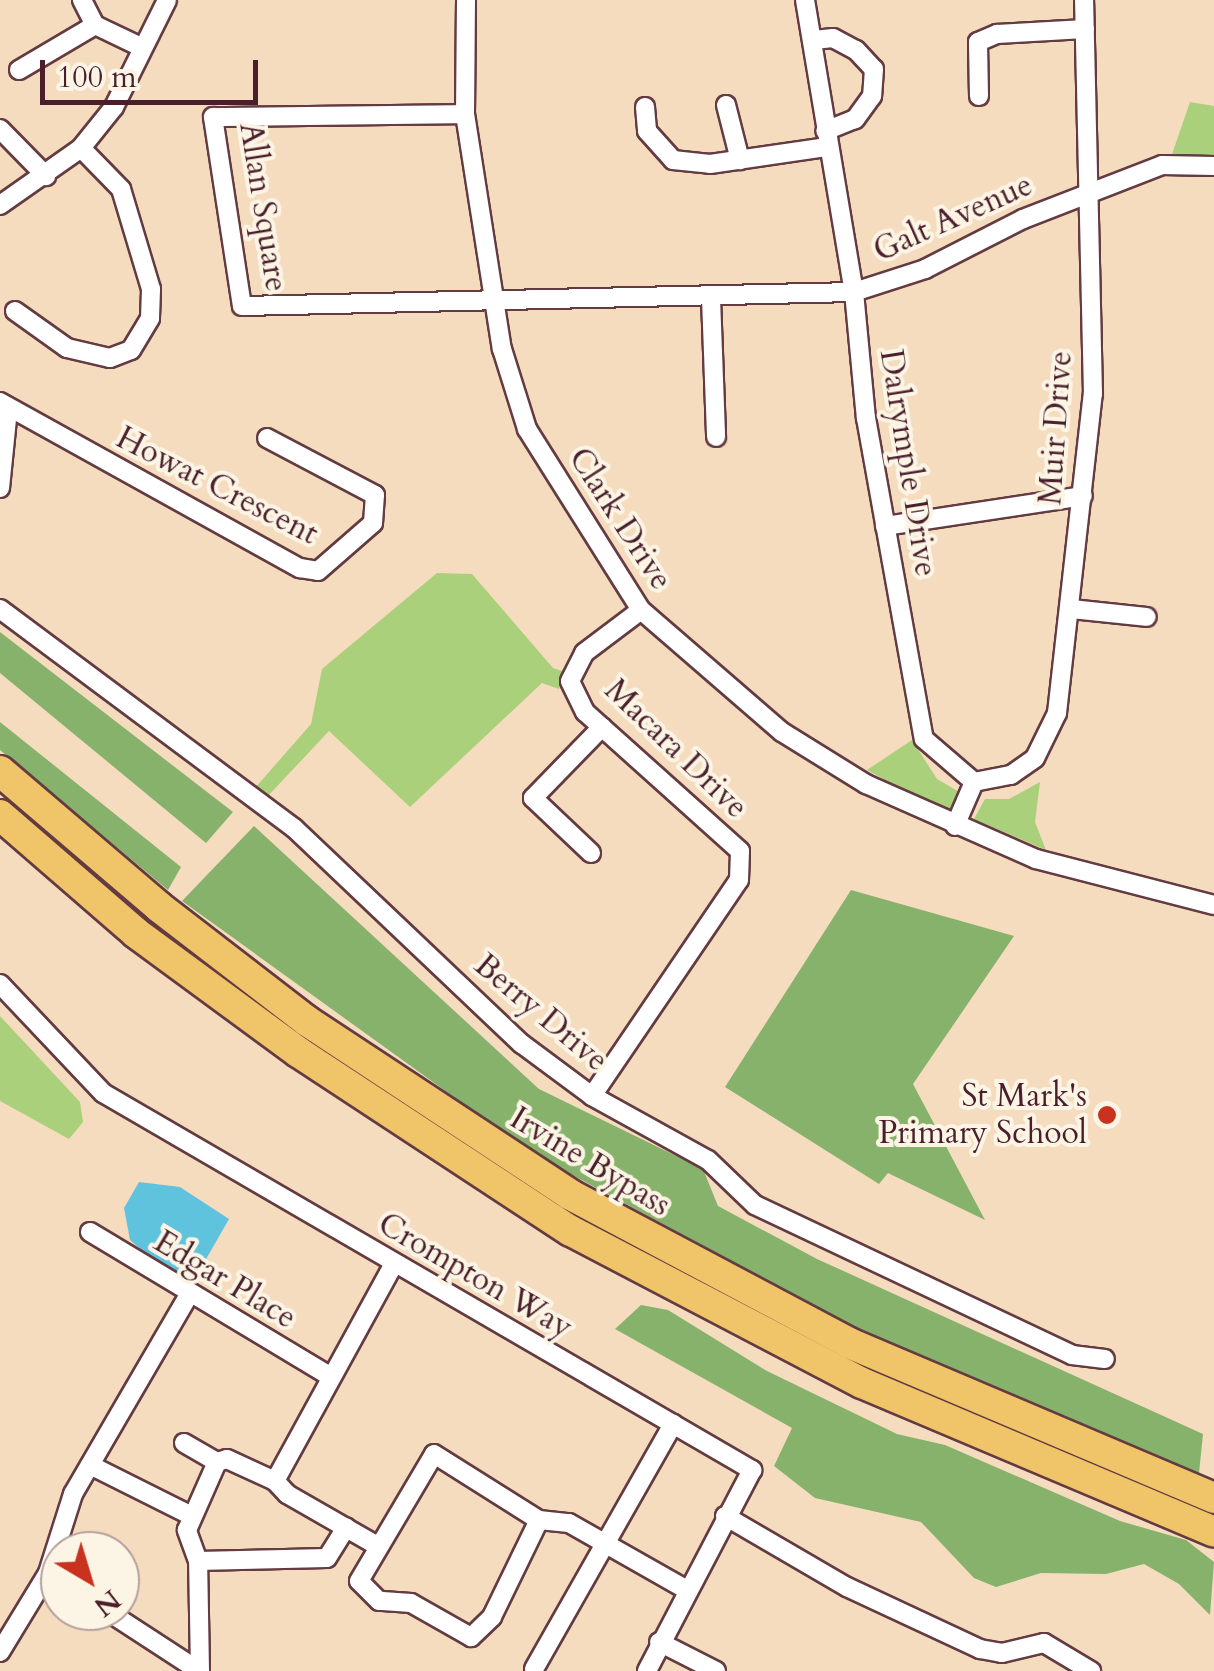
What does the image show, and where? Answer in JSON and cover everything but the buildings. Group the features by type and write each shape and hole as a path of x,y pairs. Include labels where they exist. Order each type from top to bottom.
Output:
{"highway":[{"name":"Irvine Bypass","path":"0,771 159,907 307,1021 569,1194 849,1343 1214,1498"},
{"name":"Irvine Bypass","path":"0,815 136,933 298,1052 572,1232 862,1383 1214,1532"}],"street":[{"path":"82,0 95,25 144,48"},
{"path":"0,205 82,148 114,108 167,0"},
{"name":"Clark Drive","path":"466,0 465,114 494,305 527,429 641,610 782,732 866,784 1036,859 1214,905"},
{"name":"Dalrymple Drive","path":"805,0 854,292 885,526 924,739 974,782"},
{"name":"Muir Drive","path":"974,782 1011,775 1035,758 1057,713 1094,394 1084,0"},
{"path":"20,70 95,25"},
{"path":"980,96 978,42 996,34 1085,28"},
{"path":"645,107 647,131 673,160 740,160 826,139 855,119 872,96 874,70 856,50 832,38 814,40"},
{"path":"726,104 740,160"},
{"name":"Allan Square","path":"465,114 213,117 242,306 494,305"},
{"path":"0,129 46,176"},
{"path":"16,310 67,348 110,358 131,350 150,318 151,290 121,189 82,148"},
{"name":"Galt Avenue","path":"494,305 854,292 925,268 1090,191 1162,165 1214,166"},
{"path":"711,298 716,437"},
{"path":"0,488 4,405"},
{"name":"Howat Crescent","path":"4,405 300,568 318,571 373,523 374,495 267,438"},
{"path":"885,526 1083,496"},
{"name":"Berry Drive","path":"0,609 294,828 522,1044 592,1096 708,1160 755,1205 1072,1355 1105,1359"},
{"name":"Macara Drive","path":"592,1096 739,880 740,851 585,712 570,681 584,653 641,610"},
{"path":"1071,610 1147,617"},
{"path":"591,853 534,798 602,727"},
{"path":"955,826 974,782"},
{"name":"Crompton Way","path":"0,984 103,1093 752,1470 647,1671"},
{"name":"Edgar Place","path":"90,1232 331,1377"},
{"path":"276,1481 394,1264"},
{"path":"64,1531 73,1494 189,1295"},
{"path":"534,1670 673,1424"},
{"path":"184,1443 217,1462 227,1459 276,1481 376,1544"},
{"path":"540,1520 470,1633 411,1603 364,1593 361,1569 434,1454 540,1520 569,1524 687,1590"},
{"path":"199,1671 198,1561 187,1530 217,1462"},
{"path":"90,1465 192,1516"},
{"path":"725,1516 847,1587 980,1649 1002,1653 1044,1643 1088,1668"},
{"path":"198,1561 323,1558 346,1528"},
{"path":"0,1652 40,1596"},
{"path":"138,1631 199,1671"},
{"path":"659,1642 716,1671"}],"green space":[{"path":"1190,102 1214,106 1214,159 1170,160"},
{"path":"437,573 472,574 553,668 565,672 559,689 542,683 410,807 329,731 267,797 255,788 311,724 322,669"},
{"path":"0,632 233,812 206,843 0,673"},
{"path":"0,722 181,867 168,890 0,750"},
{"path":"912,740 937,779 961,793 959,807 947,814 867,770"},
{"path":"1040,782 1035,822 1046,850 974,819 985,799 1009,799"},
{"path":"254,826 539,1089 703,1169 718,1206 817,1259 1203,1434 1199,1473 1008,1399 851,1326 530,1152 182,901"},
{"path":"851,890 1014,936 913,1084 985,1220 888,1173 879,1184 725,1087"},
{"path":"0,1016 80,1102 83,1122 69,1139 0,1101"},
{"path":"641,1305 668,1310 767,1371 897,1434 945,1445 1120,1521 1186,1540 1214,1562 1210,1615 1179,1584 1144,1564 1106,1574 1041,1573 996,1587 974,1578 921,1522 815,1498 774,1466 792,1428 615,1329"}],"water":[{"path":"139,1182 180,1187 229,1219 197,1275 165,1270 130,1240 124,1208"}],"place":[{"name":"St Mark's Primary School","path":"1107,1115"}]}
